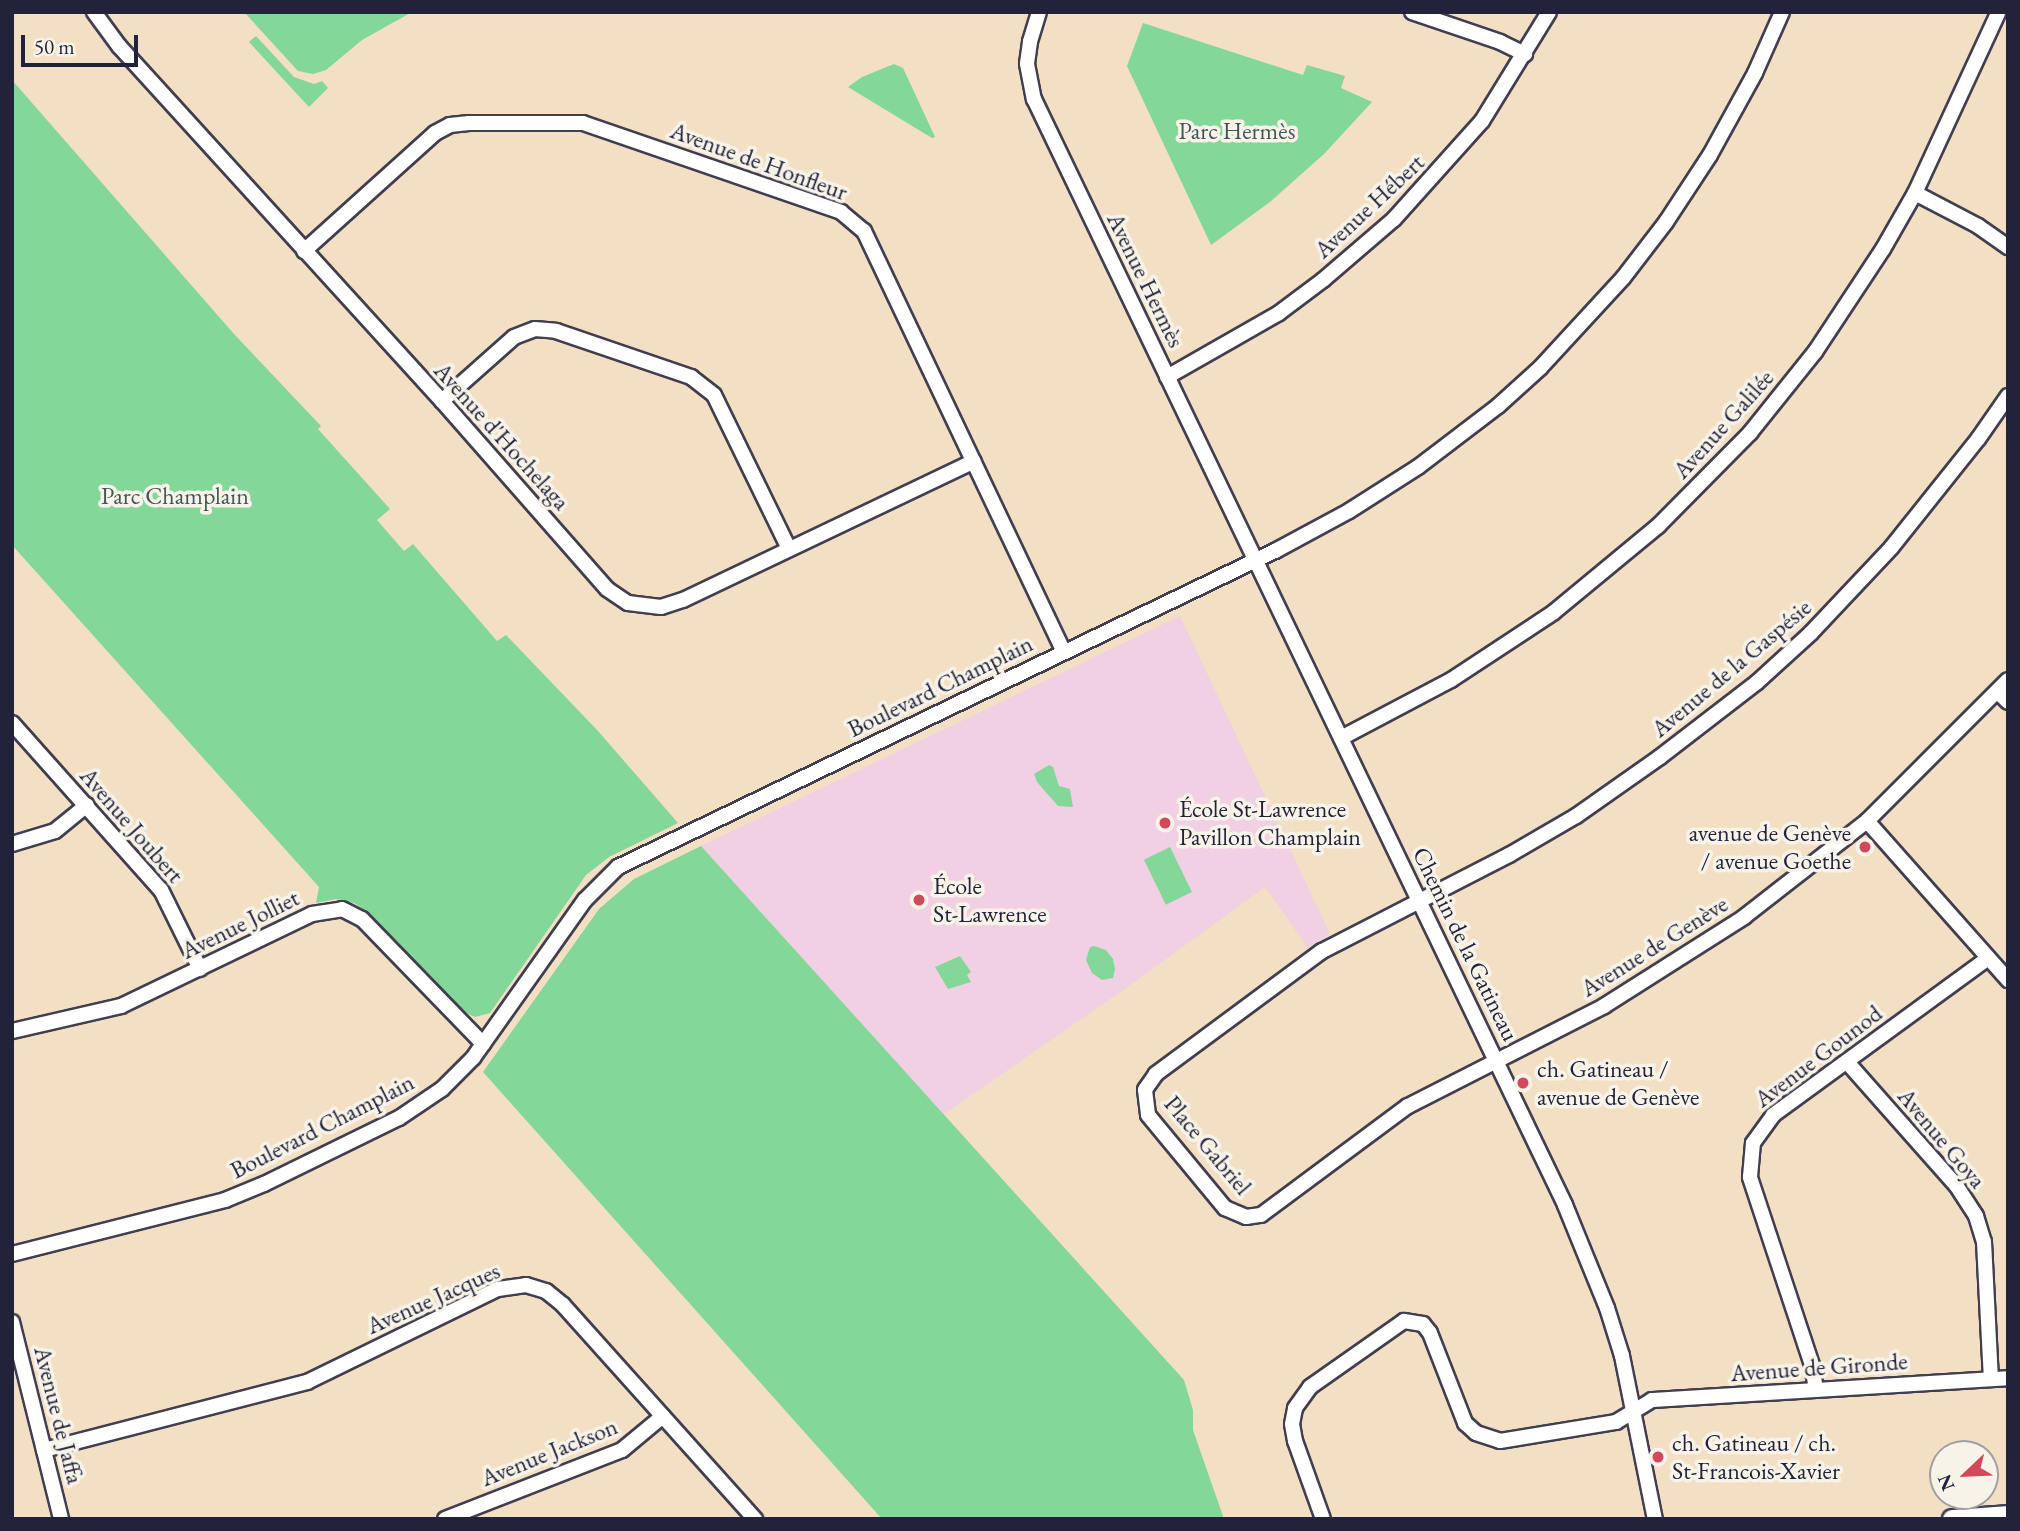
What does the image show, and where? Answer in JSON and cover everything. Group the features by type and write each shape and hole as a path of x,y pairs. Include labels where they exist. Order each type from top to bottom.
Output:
{"street":[{"name":"Avenue d'Hochelaga","path":"94,12 120,46 442,401 607,589 628,603 650,607 672,604 974,461"},
{"name":"Avenue Hermès","path":"1039,12 1028,54 1028,74 1033,96 1255,560"},
{"path":"1412,12 1500,42 1525,54"},
{"name":"Avenue Hébert","path":"1167,377 1279,313 1378,234 1470,136 1525,54 1549,12"},
{"name":"Boulevard Champlain","path":"12,1254 210,1204 264,1184 412,1110 458,1075 585,900 618,867 1255,560 1349,511 1436,455 1498,406 1574,334 1645,250 1696,178 1744,94 1782,12"},
{"path":"1998,13 2008,20"},
{"name":"Avenue Galilée","path":"1341,738 1427,694 1509,644 1605,573 1673,513 1750,433 1815,352 1867,276 1915,193 1998,13"},
{"name":"Avenue de Honfleur","path":"304,251 442,128 469,123 583,123 830,208 858,224 1065,652"},
{"path":"1915,193 1985,230 2008,247"},
{"path":"442,401 514,337 535,329 556,331 691,377 714,395 789,549"},
{"name":"Avenue de la Gaspésie","path":"1420,902 1576,816 1687,738 1756,683 1811,633 1891,548 1958,466 2008,396"},
{"name":"Chemin de la Gatineau","path":"1255,560 1497,1062 1591,1265 1622,1356 1655,1519"},
{"name":"Avenue de Genève","path":"1497,1062 1604,1006 1714,938 1867,821 2003,697 2008,680"},
{"name":"Avenue Joubert","path":"12,723 166,897 200,969"},
{"path":"12,844 55,831 87,805"},
{"path":"1867,821 2008,980"},
{"name":"Place Gabriel","path":"1420,902 1322,951 1156,1074 1145,1090 1148,1115 1225,1208 1239,1216 1253,1217 1265,1213 1408,1106 1497,1062"},
{"name":"Avenue Jolliet","path":"12,1031 121,1006 312,914 342,909 362,919 483,1044"},
{"name":"Avenue Gounod","path":"1816,1390 1812,1365 1753,1187 1749,1166 1753,1143 1765,1124 1987,958"},
{"name":"Avenue Goya","path":"1847,1062 1956,1185 1976,1216 1984,1249 1991,1379"},
{"name":"Avenue Jacques","path":"44,1450 307,1382 498,1289 519,1285 539,1289 558,1299 755,1519"},
{"name":"Avenue de Gironde","path":"1323,1519 1294,1441 1292,1424 1295,1408 1310,1387 1404,1321 1417,1322 1427,1328 1460,1415 1470,1429 1485,1438 1507,1440 1616,1422 1652,1400 2008,1378"},
{"name":"Avenue de Jaffa","path":"12,1322 61,1519"},
{"name":"Avenue Jackson","path":"445,1519 622,1450 663,1416"},
{"path":"1952,1519 2008,1515"}],"shaded area":[{"path":"1180,616 1330,934 1308,948 1265,887 1129,986 943,1115 701,846"}],"green space":[{"path":"244,12 412,12 362,40 326,70 313,74 298,71"},
{"name":"Parc Hermès","path":"1143,23 1303,75 1307,65 1345,76 1341,88 1372,102 1324,154 1270,202 1211,245 1127,66"},
{"path":"256,36 294,77 314,84 322,81 328,88 309,107 249,42"},
{"path":"894,64 903,68 935,137 932,138 848,87 862,77"},
{"name":"Parc Champlain","path":"12,80 234,334 321,426 318,429 390,509 377,520 404,551 413,544 497,641 506,635 598,731 678,823 609,857 586,875 490,1013 475,1017 462,1011 367,912 354,903 336,899 316,903 319,887 12,545"},
{"path":"1049,765 1053,767 1059,786 1070,789 1073,807 1058,806 1037,782 1034,774"},
{"path":"701,846 1184,1380 1193,1410 1193,1430 1224,1519 882,1519 483,1072 599,909 634,879"},
{"path":"1170,847 1192,892 1166,905 1144,860"},
{"path":"1090,947 1106,950 1113,959 1113,978 1102,980 1092,973 1086,960"},
{"path":"960,956 971,972 967,975 971,982 948,989 935,967"}],"place":[{"name":"École St-Lawrence Pavillon Champlain","path":"1165,823"},
{"name":"avenue de Genève / avenue Goethe","path":"1865,847"},
{"name":"École St-Lawrence","path":"919,900"},
{"name":"ch. Gatineau / avenue de Genève","path":"1523,1083"},
{"name":"ch. Gatineau / ch. St-Francois-Xavier","path":"1658,1457"}]}
